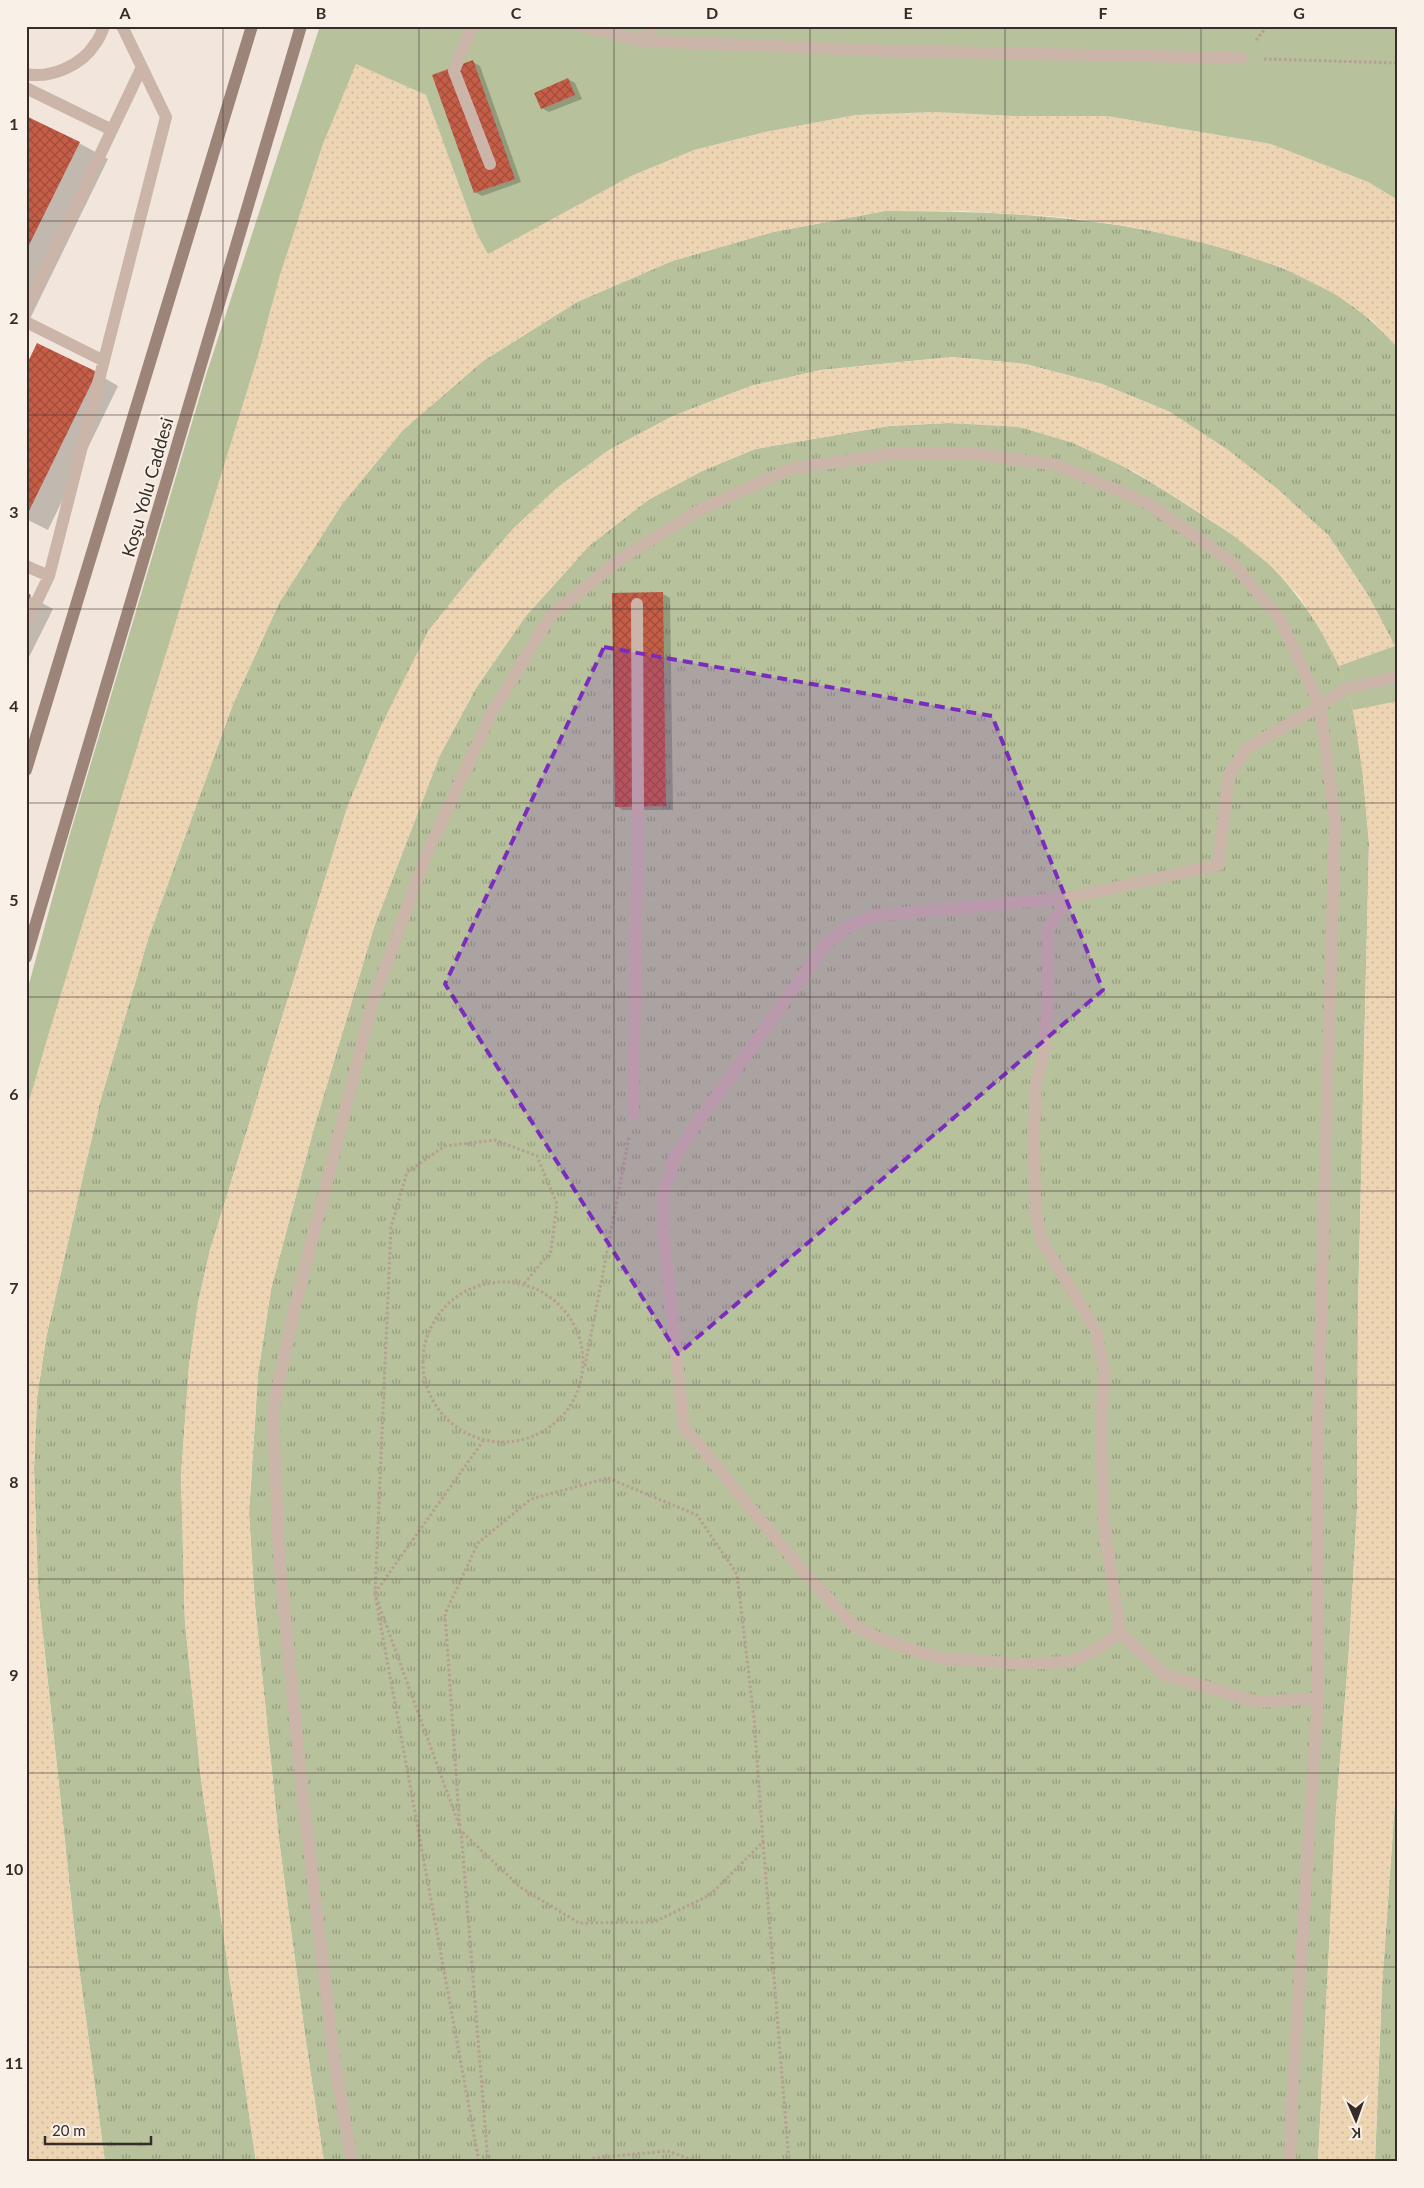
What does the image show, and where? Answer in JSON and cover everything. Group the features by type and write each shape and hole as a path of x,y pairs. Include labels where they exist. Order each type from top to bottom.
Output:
{"main road":[{"name":"Koşu Yolu Caddesi","path":"26,770 252,26"},
{"name":"Koşu Yolu Caddesi","path":"26,957 302,26"}],"lane":[{"path":"26,74 56,73 78,62 95,45 104,26"},
{"path":"26,624 49,576 166,117 122,26"},
{"path":"472,26 454,70 490,164"},
{"path":"581,26 643,42 891,51 1241,58"},
{"path":"643,42 654,26"},
{"path":"26,310 142,67"},
{"path":"26,88 112,130"},
{"path":"26,322 104,361"},
{"path":"352,2162 334,2058 302,1788 278,1555 274,1411 292,1315 372,1004 426,856 487,722 551,614 619,560 699,510 790,470 890,454 970,453 1058,465 1149,504 1233,564 1280,619 1320,706 1335,818 1317,1461 1318,1698 1292,2099 1290,2162"},
{"path":"26,566 49,576"},
{"path":"633,1114 638,820 638,604"},
{"path":"1120,1632 1098,1649 1070,1662 1022,1664 938,1658 880,1639 852,1624 803,1572 719,1467 684,1427 664,1240 664,1190 676,1155 698,1122 825,945 847,927 874,916 1067,898 1218,865 1229,774 1247,748 1320,706 1346,688 1398,676"},
{"path":"1067,898 1048,930 1048,994 1045,1049 1036,1084 1034,1136 1035,1206 1042,1241 1096,1330 1105,1374 1101,1417 1104,1526 1120,1632 1165,1675 1258,1702 1318,1698"}],"path":[{"path":"1241,58 1398,63"},
{"path":"584,1374 583,1348 574,1322 557,1301 534,1287 504,1281 482,1284 458,1295 438,1313 426,1337 422,1363 426,1389 439,1413 459,1430 483,1441 510,1443 536,1436 558,1422 575,1400 584,1374 633,1114"},
{"path":"479,2162 375,1594 391,1227 407,1172 445,1146 495,1140 537,1156 557,1204 551,1251 523,1285"},
{"path":"375,1594 483,1441"},
{"path":"488,2162 460,1830 446,1614 478,1543 531,1499 608,1478 697,1515 737,1574 754,1718 789,2162"},
{"path":"375,1594 460,1830 520,1887 579,1922 654,1922 710,1896 763,1842"},
{"path":"589,2162 594,2158 667,2151 699,2162"}],"highlighted area":[{"path":"604,647 992,716 1103,990 678,1354 445,984"}],"green space":[{"path":"320,26 1398,26 1398,200 1368,182 1271,144 1107,116 1014,116 933,112 856,115 765,132 694,150 631,176 488,254 476,232 426,95 356,64 323,144 280,275 260,349 26,1112 26,995 69,837 206,375"},
{"path":"885,211 1023,215 1069,219 1159,233 1204,243 1293,272 1335,294 1368,318 1398,348 1398,652 1368,595 1328,535 1170,412 1102,384 1025,364 952,357 821,370 751,386 673,416 609,450 557,488 514,528 468,581 381,726 347,808 210,1250 198,1303 189,1366 181,1476 185,1623 201,1779 256,2162 105,2162 76,1945 38,1589 34,1468 37,1398 46,1338 100,1102 149,936 233,704 279,603 342,504 403,430 483,361 577,302 672,261 773,232"},
{"path":"948,423 1011,425 1044,433 1093,451 1142,477 1241,541 1271,566 1310,613 1333,652 1347,687 1353,709 1363,776 1369,843 1358,1309 1357,1510 1349,1649 1336,1811 1318,2162 324,2162 279,1840 255,1605 249,1514 258,1374 271,1289 314,1128 374,927 440,755 476,688 525,617 589,546 648,500 702,471 755,449 889,426"},
{"path":"1398,645 1398,701 1353,710 1339,666"},
{"path":"1398,1759 1398,2162 1375,2162 1382,1986"}],"sand":[{"path":"356,63 426,95 476,232 529,230 631,176 694,150 765,132 856,115 933,112 1014,116 1107,116 1271,144 1368,182 1398,200 1398,348 1373,321 1335,294 1283,268 1216,246 1139,228 1064,217 961,211 885,211 773,232 672,261 577,302 483,361 403,430 342,504 279,603 233,704 149,936 100,1102 46,1338 37,1398 34,1468 38,1589 76,1945 105,2162 27,2162 26,1112 260,349 280,275 323,144"},
{"path":"952,357 1025,364 1102,384 1170,412 1227,449 1279,490 1328,535 1368,595 1398,652 1398,1759 1382,1986 1375,2162 1318,2162 1336,1811 1349,1649 1357,1510 1358,1309 1369,843 1363,776 1353,710 1339,666 1321,631 1299,596 1270,565 1230,533 1135,472 1073,443 1019,427 948,423 889,426 755,449 702,471 648,500 589,546 525,617 476,688 440,755 374,927 314,1128 271,1289 258,1374 249,1514 255,1605 279,1840 324,2162 256,2162 201,1779 185,1623 181,1476 189,1366 198,1303 210,1250 347,808 381,726 428,631 514,528 557,488 609,450 673,416 751,386 821,370"}],"building":[{"path":"473,60 515,179 474,193 432,75"},
{"path":"568,78 575,95 541,109 534,93"},
{"path":"26,116 80,142 26,251"},
{"path":"37,343 97,372 26,517 26,366"},
{"path":"26,592 31,595 26,605"},
{"path":"663,592 666,806 615,807 612,593"}]}
